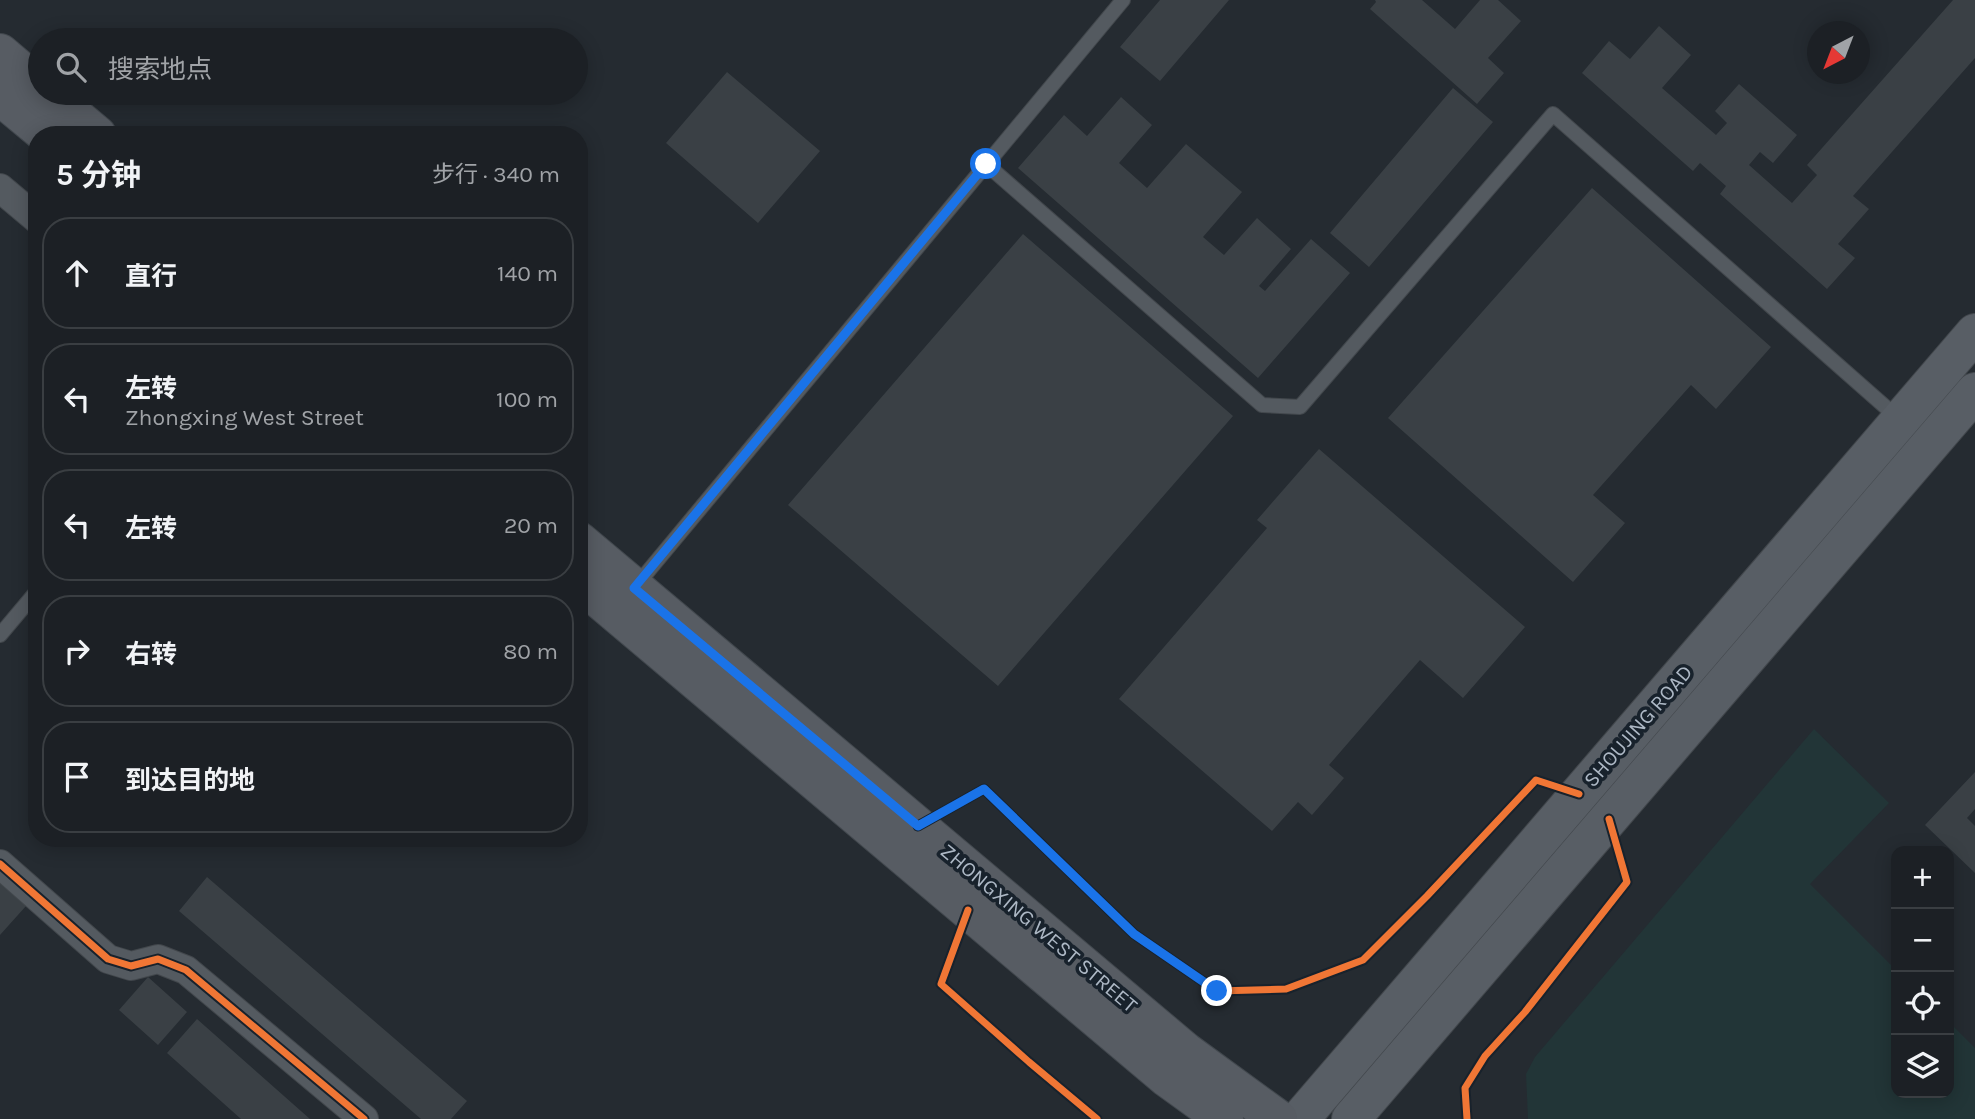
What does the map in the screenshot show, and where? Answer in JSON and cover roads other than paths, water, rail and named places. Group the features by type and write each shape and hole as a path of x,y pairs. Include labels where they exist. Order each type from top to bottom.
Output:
{"main road":[{"path":"0,53 28,77"},
{"path":"0,96 36,126"},
{"path":"61,105 86,126"},
{"name":"SHOUJING ROAD","path":"1300,1119 1975,333"},
{"name":"SHOUJING ROAD","path":"1351,1119 1975,392"},
{"name":"ZHONGXING WEST STREET","path":"588,549 1185,1052 1278,1119"},
{"name":"ZHONGXING WEST STREET","path":"588,590 1166,1077 1224,1119"}],"street":[{"path":"0,188 28,211"},
{"path":"0,864 108,960 131,966 158,959 186,970 364,1119"}],"lane":[{"path":"634,588 1123,0"},
{"path":"986,164 1262,405 1300,407 1553,114 1900,420"},
{"path":"0,635 28,602"}]}
